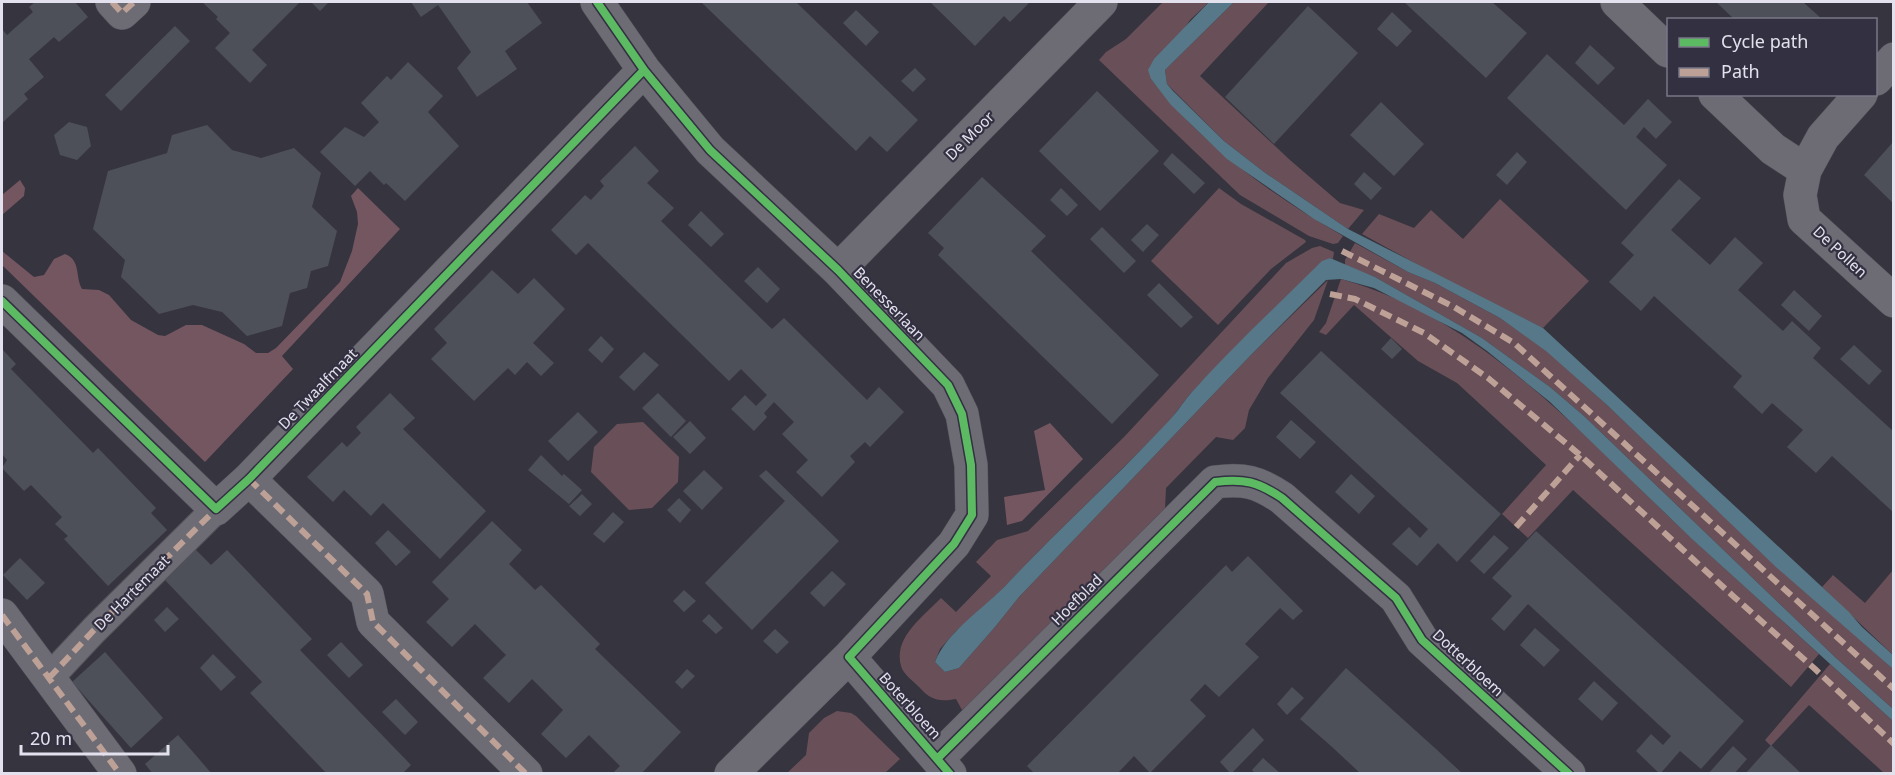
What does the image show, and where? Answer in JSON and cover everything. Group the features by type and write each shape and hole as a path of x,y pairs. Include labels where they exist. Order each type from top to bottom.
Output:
{"street":[{"path":"112,2 122,13 134,2"},
{"name":"Benesserlaan","path":"597,2 644,70 710,150 838,270 948,385 962,414 971,465 972,515 954,544 849,657 731,774"},
{"name":"De Moor","path":"838,270 1101,2"},
{"path":"1617,2 1667,50"},
{"path":"1877,77 1893,59"},
{"name":"De Twaalfmaat","path":"216,509 249,479 644,70"},
{"path":"1717,96 1773,150 1804,170 1823,137 1859,96"},
{"name":"De Pollen","path":"1804,170 1800,195 1804,219 1893,301"},
{"path":"2,301 216,509"},
{"path":"249,479 367,594 372,622 526,774"},
{"name":"Hoefblad","path":"944,766 1215,483 1231,480 1244,481"},
{"name":"Dotterbloem","path":"1244,481 1262,485 1282,498 1396,598 1422,640 1569,774"},
{"name":"De Hartemaat","path":"49,678 216,509"},
{"path":"2,615 120,774"},
{"name":"Boterbloem","path":"849,657 944,766"}],"shaded area":[{"path":"1163,2 1209,2 1190,20 1151,79 1193,126 1239,167 1289,203 1343,236 1338,243 1333,244 1309,236 1240,195 1099,60 1106,52 1126,39"},
{"path":"1234,2 1269,2 1200,76 1340,203 1364,210 1348,229 1264,172 1224,141 1167,84 1165,70"},
{"path":"20,180 25,188 24,196 2,215 2,195"},
{"path":"358,188 400,229 282,356 293,369 205,462 2,265 2,251 34,277 44,275 54,259 65,254 76,264 82,289 99,290 109,295 131,320 158,335 165,336 186,325 202,325 244,344 256,353 268,353 276,348 340,282 352,251 358,224 357,212 351,196"},
{"path":"1219,188 1241,204 1306,242 1271,269 1218,325 1151,261"},
{"path":"1500,199 1589,281 1543,328 1442,278 1362,234 1379,214 1414,228 1431,210 1463,239"},
{"path":"1355,243 1500,318 1547,351 1714,507 1893,669 1893,709 1836,658 1584,416 1550,387 1482,338 1375,277 1345,266 1345,260"},
{"path":"1320,246 1334,252 1333,259 1330,258 1223,360 1190,394 1167,424 991,601 956,631 940,649 935,662 945,672 959,668 1019,597 1249,357 1328,280 1314,320 1268,378 1249,410 1245,428 1233,440 1216,437 1166,488 1165,510 962,710 956,699 935,699 923,691 904,672 900,655 906,636 919,620 941,598 956,612 991,576 976,562 997,540 1028,531 1124,437 1286,263"},
{"path":"1341,279 1389,296 1434,318 1476,345 1516,375 1592,442 1684,531 1819,654 1791,687 1573,490 1528,538 1502,514 1546,465 1457,383 1418,361 1354,305 1326,335 1319,332 1326,323"},
{"path":"643,422 679,457 678,482 652,508 629,510 591,472 594,447 617,424"},
{"path":"1050,423 1083,459 1022,521 1007,525 1004,497 1045,490 1034,431"},
{"path":"1893,570 1893,655 1822,587 1833,575 1865,603"},
{"path":"1830,664 1893,721 1893,773 1884,773 1809,705 1771,746 1765,740"},
{"path":"837,711 856,716 900,759 885,773 787,773 806,755 809,733 824,718"}],"water":[{"path":"1209,2 1234,2 1165,70 1167,84 1224,141 1264,172 1348,229 1543,328 1849,612 1893,655 1893,669 1777,568 1607,405 1546,351 1500,318 1435,283 1408,272 1314,219 1227,159 1171,105 1151,79 1148,70 1154,59"},
{"path":"1330,258 1375,277 1482,338 1550,387 1584,416 1836,658 1893,709 1893,721 1692,539 1550,402 1487,351 1462,333 1374,288 1341,279 1326,280 1019,597 959,668 945,672 935,662 957,630 999,592 1146,445 1239,343 1322,261"}],"building":[{"path":"35,2 75,2 88,17 59,42 54,37 29,59 44,77 24,94 28,99 2,123 2,29 7,35 33,12 29,7"},
{"path":"202,2 300,2 252,50 267,65 250,83 215,48 230,33 216,19 218,17"},
{"path":"311,2 329,2 320,11"},
{"path":"411,2 527,2 542,23 505,51 517,69 477,97 457,68 471,52 438,5 421,17"},
{"path":"701,2 796,2 918,120 887,152 870,136 856,151"},
{"path":"930,2 1030,2 1010,22 1004,16 975,46"},
{"path":"1404,2 1492,2 1527,33 1486,78"},
{"path":"1716,2 1803,2 1821,18 1733,18"},
{"path":"1308,6 1358,53 1274,144 1225,97"},
{"path":"856,10 879,32 866,46 843,23"},
{"path":"1392,12 1412,31 1397,47 1377,29"},
{"path":"175,26 190,41 121,111 105,95"},
{"path":"1590,45 1615,68 1598,85 1575,63"},
{"path":"1547,54 1624,125 1648,99 1672,122 1656,139 1644,127 1636,137 1667,165 1626,210 1507,98"},
{"path":"408,62 443,96 428,112 459,146 405,201 370,171 355,186 320,152 345,127 364,137 379,122 361,103 387,76 391,80"},
{"path":"915,68 926,79 913,92 901,81"},
{"path":"1097,91 1159,151 1100,211 1039,151"},
{"path":"1381,102 1424,144 1394,176 1350,135"},
{"path":"69,122 87,127 91,146 77,160 60,155 54,135"},
{"path":"207,125 232,150 261,158 294,148 321,173 312,207 337,231 328,266 311,271 307,288 290,293 282,326 247,336 222,312 193,305 159,314 121,277 125,260 93,229 108,171 167,153 172,135"},
{"path":"1893,142 1893,203 1864,175"},
{"path":"635,146 659,171 647,183 674,208 661,221 772,329 784,318 867,400 879,387 904,412 870,447 865,442 850,456 855,462 822,497 796,472 808,460 782,434 794,422 774,402 764,413 767,417 754,431 731,409 745,395 756,406 767,395 741,369 729,381 588,243 576,255 551,230 585,195 591,200 604,186 600,181"},
{"path":"1517,152 1527,162 1507,185 1496,175"},
{"path":"1172,153 1205,183 1194,194 1163,164"},
{"path":"1364,172 1382,188 1371,200 1354,184"},
{"path":"982,177 1046,236 1031,251 1159,375 1112,424 938,255 944,248 928,233"},
{"path":"1679,179 1701,198 1671,230 1710,265 1735,237 1763,263 1738,290 1783,331 1792,321 1821,348 1813,358 1893,431 1893,512 1832,456 1816,473 1787,447 1803,430 1772,403 1762,414 1733,387 1742,376 1654,296 1641,311 1609,282 1634,255 1621,243"},
{"path":"1061,188 1078,205 1067,216 1050,200"},
{"path":"701,211 724,234 711,247 688,225"},
{"path":"1147,224 1159,235 1143,252 1131,240"},
{"path":"1102,227 1136,261 1124,273 1090,239"},
{"path":"758,267 780,289 767,303 744,281"},
{"path":"492,270 518,294 534,278 565,309 533,343 554,363 541,376 527,362 515,375 508,368 474,401 431,359 447,343 434,329"},
{"path":"1159,283 1193,317 1181,328 1147,295"},
{"path":"1794,290 1822,316 1809,331 1781,305"},
{"path":"601,336 614,349 602,363 588,350"},
{"path":"1391,338 1402,349 1392,359 1381,349"},
{"path":"1854,345 1882,371 1869,385 1840,359"},
{"path":"2,349 16,364 11,369 93,453 98,448 156,508 151,513 167,530 108,586 64,539 68,536 55,524 62,517 31,485 24,491 2,468 7,460 2,454"},
{"path":"1321,351 1501,514 1457,562 1438,543 1417,566 1392,544 1409,527 1420,538 1428,529 1280,393"},
{"path":"644,352 659,365 634,391 619,377"},
{"path":"390,393 415,418 403,429 486,511 440,559 383,503 371,516 344,490 333,502 307,477 342,442 347,447 361,433 356,427"},
{"path":"658,393 686,421 671,437 642,408"},
{"path":"578,412 598,432 568,461 548,441"},
{"path":"1291,420 1316,442 1300,459 1276,437"},
{"path":"690,421 706,438 690,454 673,437"},
{"path":"541,455 562,476 564,474 582,490 569,504 528,470"},
{"path":"704,470 723,488 702,510 683,491"},
{"path":"766,470 839,541 752,630 705,583 785,501 759,476"},
{"path":"1351,474 1375,496 1359,514 1335,492"},
{"path":"582,494 592,504 580,516 569,506"},
{"path":"679,498 691,510 680,523 667,510"},
{"path":"613,512 624,522 604,543 593,534"},
{"path":"492,521 522,550 509,564 535,590 541,585 600,644 595,649 681,732 641,774 612,774 620,766 589,735 566,758 541,734 563,710 532,679 509,703 483,678 506,655 475,624 452,647 426,622 449,599 432,582"},
{"path":"388,530 411,552 396,566 375,543"},
{"path":"1536,531 1744,721 1701,769 1680,751 1660,774 1636,751 1651,734 1663,745 1671,736 1528,604 1504,631 1491,619 1512,596 1492,578"},
{"path":"1494,535 1509,548 1484,574 1470,561"},
{"path":"195,549 211,565 227,550 312,639 300,650 411,765 402,774 327,774 250,693 262,682 164,579"},
{"path":"1248,556 1303,611 1293,620 1280,608 1245,644 1259,657 1219,697 1205,684 1190,700 1206,716 1150,773 1134,756 1117,774 1035,774 1027,766 1226,565 1232,572"},
{"path":"20,558 45,583 27,600 3,575"},
{"path":"832,571 846,584 824,607 810,593"},
{"path":"684,590 696,601 684,612 673,601"},
{"path":"167,607 179,619 165,632 154,620"},
{"path":"709,614 723,628 716,634 702,621"},
{"path":"1535,628 1560,650 1544,667 1520,645"},
{"path":"775,629 789,642 777,654 763,641"},
{"path":"341,642 363,665 349,678 327,655"},
{"path":"105,652 163,718 131,748 72,682"},
{"path":"213,654 236,677 221,691 200,668"},
{"path":"1346,668 1463,774 1361,774 1300,719"},
{"path":"687,669 695,676 682,689 675,682"},
{"path":"1594,681 1618,703 1602,721 1578,699"},
{"path":"1292,687 1304,698 1287,715 1277,704"},
{"path":"396,699 418,722 405,735 382,712"},
{"path":"1253,728 1264,740 1231,774 1220,762"},
{"path":"178,735 212,774 153,774 145,764"},
{"path":"1771,745 1802,774 1745,774"},
{"path":"1733,746 1747,759 1734,774 1708,774"},
{"path":"1263,758 1281,774 1256,774 1252,770"}],"marked path":[{"path":"112,2 122,13 134,2"},
{"path":"1342,251 1454,307 1514,343 1894,689"},
{"path":"1330,294 1355,299 1424,333 1488,378 1580,455 1894,744"},
{"path":"1516,527 1580,455"},
{"path":"249,479 367,594 373,622 526,774"},
{"path":"49,678 216,509"},
{"path":"2,615 120,774"}],"cycle path":[{"path":"597,2 644,70 710,150 838,270 948,385 962,414 971,465 972,515 954,544 849,657 950,774"},
{"path":"2,301 216,509 249,479 644,70"},
{"path":"938,758 1215,482 1243,481 1265,488 1282,498 1396,598 1422,640 1569,774"}]}
